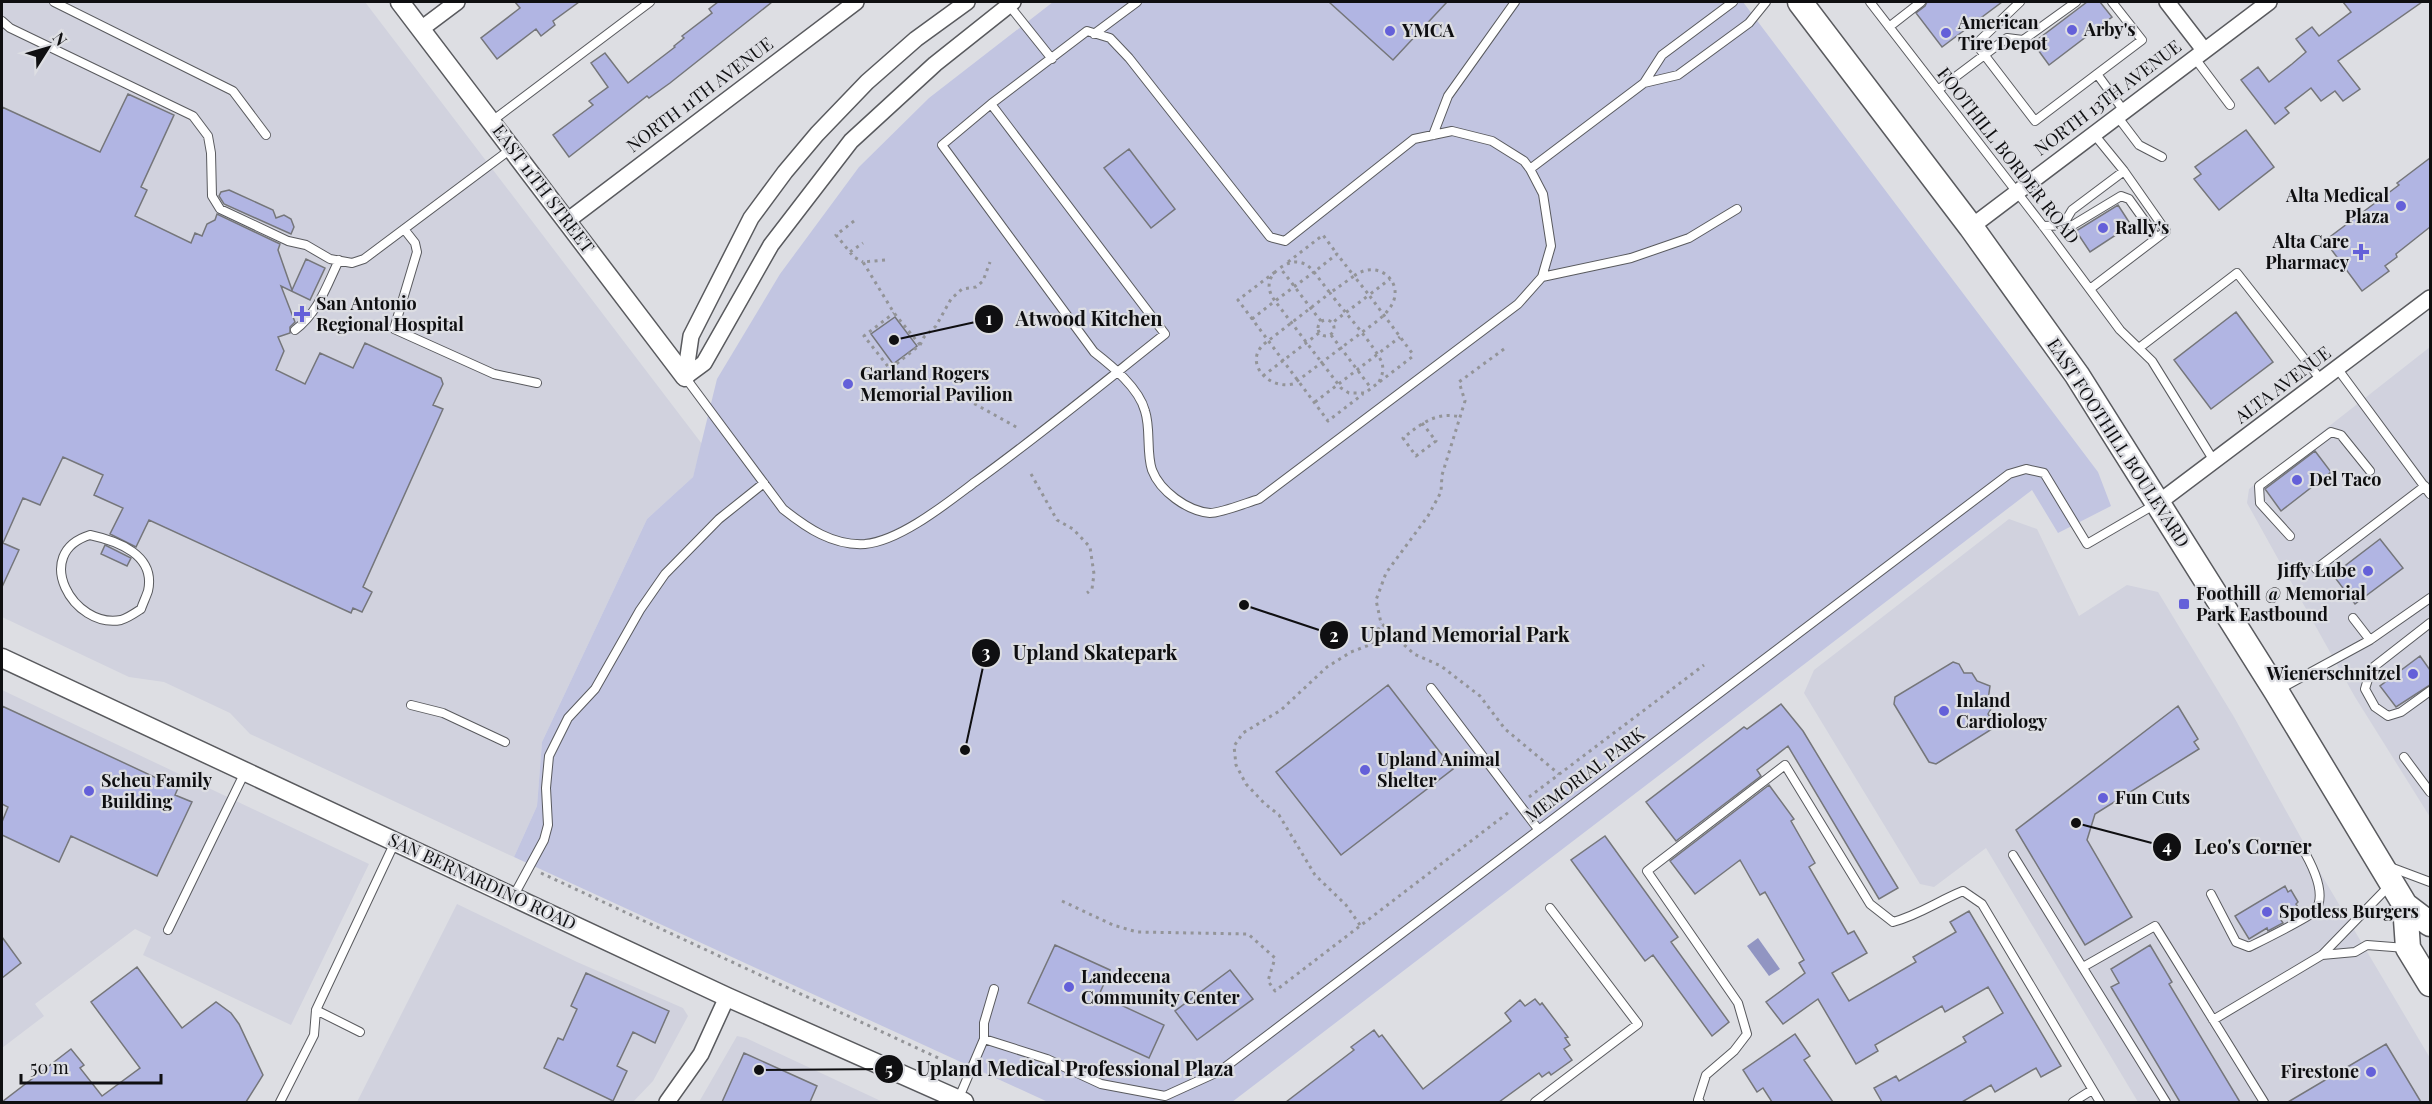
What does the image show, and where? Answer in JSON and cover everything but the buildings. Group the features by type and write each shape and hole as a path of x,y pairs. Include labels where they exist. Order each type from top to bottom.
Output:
{"main road":[{"name":"EAST FOOTHILL BOULEVARD","path":"1800,2 1971,227 2077,375 2276,691 2386,873 2419,912 2408,948 2430,984"}],"street":[{"name":"EAST 11TH STREET","path":"400,2 685,377"},
{"path":"421,29 457,2"},
{"name":"NORTH 11TH AVENUE","path":"567,221 856,2"},
{"path":"685,377 691,336 751,218 785,172 817,134 867,82 916,39 966,2"},
{"path":"2167,2 2199,53"},
{"name":"NORTH 13TH AVENUE","path":"1971,227 2269,2"},
{"path":"685,377 704,363 771,246 851,141 935,64 1009,3"},
{"name":"ALTA AVENUE","path":"2158,503 2430,298"},
{"name":"SAN BERNARDINO ROAD","path":"2,658 727,997 961,1101"},
{"path":"667,1102 701,1054 727,997"}],"lane":[{"path":"54,2 233,91 266,135"},
{"path":"492,121 650,2"},
{"path":"1094,34 1137,2"},
{"path":"1433,135 1448,96 1515,2"},
{"path":"1530,170 1644,83 1662,55 1733,2"},
{"path":"1644,83 1678,75 1749,23 1766,2"},
{"name":"FOOTHILL BORDER ROAD","path":"1870,2 2043,225 2120,330 2152,361 2214,461"},
{"path":"1889,27 1921,2"},
{"path":"2020,2 1976,44 2035,121 2142,40 2112,2"},
{"path":"1938,90 2007,38 2023,40 2076,2"},
{"path":"1009,3 1052,59"},
{"path":"2,21 10,28 194,116 208,136 211,153 212,196 220,209 288,241 306,245 330,259 352,263 364,259 512,148"},
{"path":"1087,31 1110,38 1129,58 1270,237 1286,241 1414,139 1452,131 1492,141 1524,161 1543,194 1551,246 1542,277 1518,304 1258,499 1210,513 1185,505 1164,489 1152,470 1145,410 1118,372 1094,352 942,145 991,104 1052,59 1087,31"},
{"path":"2199,53 2230,105"},
{"path":"2097,74 2139,145 2162,157"},
{"path":"685,377 783,509 823,536 844,544 867,544 894,535 945,505 1023,447 1166,334 991,104"},
{"path":"2090,289 2166,231 2124,171 2093,133"},
{"path":"2063,225 2072,210 2124,171"},
{"path":"2043,225 2073,225 2121,196 2129,199 2157,238"},
{"path":"1542,277 1631,258 1689,238 1737,209"},
{"path":"404,229 415,243 417,252 394,329 494,374 537,382"},
{"path":"295,330 312,315 339,260"},
{"path":"2139,348 2237,273 2321,381"},
{"path":"2337,368 2430,494"},
{"path":"2290,536 2260,503 2259,486 2331,432 2342,435 2370,471"},
{"name":"MEMORIAL PARK","path":"984,1040 1047,1059 1101,1084 1165,1096 1220,1071 2009,474 2026,469 2044,473 2086,544 2158,503"},
{"path":"513,897 544,840 548,825 546,771 549,756 568,718 600,681 640,610 664,574 719,519 764,483"},
{"path":"2316,569 2425,486"},
{"path":"90,535 108,539 134,552 142,559 148,571 148,590 141,609 123,620 111,621 93,616 74,602 64,585 60,568 64,555 81,538 90,535"},
{"path":"2276,691 2370,640 2430,598"},
{"path":"2354,618 2370,640"},
{"path":"2430,623 2371,669 2365,689 2375,707 2388,716 2401,712 2430,691"},
{"path":"1431,688 1538,829"},
{"path":"411,705 443,713 505,742"},
{"path":"2404,757 2430,792"},
{"path":"1700,1102 1698,1100 1706,1075 1734,1051 1747,1035 1738,1003 1647,872 1785,765 1870,904 1893,922 1914,916 1941,900 1963,891 1982,904 2100,1102"},
{"path":"168,930 245,772"},
{"path":"280,1102 314,1035 316,1010 395,842"},
{"path":"2211,894 2236,942 2250,947 2314,911 2320,899 2314,869 2301,846 2278,846"},
{"path":"2013,855 2166,1102"},
{"path":"2213,1020 2322,955 2386,873 2430,882"},
{"path":"1535,1102 1638,1024 1550,908"},
{"path":"2083,967 2155,926 2264,1102"},
{"path":"2322,955 2355,952 2367,945 2408,948"},
{"path":"961,1101 984,1040 984,1023 994,988"},
{"path":"316,1010 360,1032"},
{"path":"2073,1102 2092,1090"}],"path":[{"path":"854,221 836,235 850,252 863,262 894,313 920,346"},
{"path":"1323,235 1337,254 1412,353 1412,357 1329,421 1238,300 1323,235"},
{"path":"850,252 862,243"},
{"path":"1252,319 1337,254"},
{"path":"863,262 885,260"},
{"path":"894,313 864,336 890,370 920,346 924,337 936,326 951,299 962,289 976,287 983,281 990,262"},
{"path":"1287,263 1300,262 1310,266 1377,354 1383,368 1379,382"},
{"path":"1280,268 1321,321"},
{"path":"1367,268 1374,268 1386,274 1395,289 1393,304 1383,315 1293,384 1280,386 1271,383 1259,370 1260,347 1354,276 1367,268"},
{"path":"1275,272 1268,289 1291,323 1338,384 1349,393 1365,393"},
{"path":"1332,323 1390,279"},
{"path":"1321,321 1328,320 1332,323 1334,328 1331,335"},
{"path":"1321,321 1317,328 1319,333 1323,336 1331,335"},
{"path":"1263,376 1319,333"},
{"path":"1331,335 1371,388"},
{"path":"1315,402 1400,337"},
{"path":"1504,349 1459,382 1465,401 1442,475 1441,492 1428,516 1386,573 1376,600 1381,623 1414,654 1442,666 1480,696 1505,729 1559,774"},
{"path":"948,389 1018,428"},
{"path":"1422,423 1436,441 1416,456 1403,438 1422,423 1439,416 1460,417"},
{"path":"1031,474 1057,520 1073,529 1090,547 1094,574 1092,589 1087,593"},
{"path":"1360,925 1346,904 1315,875 1279,815 1246,784 1236,765 1234,746 1243,733 1281,710 1327,667 1352,652 1372,644 1381,623"},
{"path":"1529,797 1704,665"},
{"path":"1062,901 1113,925 1137,932 1248,934 1275,958 1268,981 1275,991 1509,813"},
{"path":"541,873 949,1063"}],"shaded area":[{"name":"San Antonio Regional Hospital","path":"2,2 365,2 702,444 693,477 647,519 542,742 537,806 514,857 250,734 230,713 164,682 129,677 2,617"},
{"path":"1053,2 1743,2 2098,472 2111,506 2058,533 2032,490 1232,1102 1048,1102 514,857 537,806 542,742 647,519 693,477 717,379 780,274 859,167 929,98"},
{"path":"2430,347 2430,817 2355,697 2247,503 2249,489"},
{"path":"2009,519 2037,529 2079,616 2127,585 2158,592 2234,717 2321,874 2430,1058 2430,1102 2138,1102 1986,848 1934,887 1920,884 1804,693 1814,670"},
{"path":"2,690 369,864 291,1025 143,955 151,937 135,929 35,1004 44,1016 2,1048"},
{"path":"457,904 577,962 683,1008 688,1016 653,1081 633,1102 357,1102"},
{"path":"737,1036 746,1038 883,1102 699,1102"}],"water":[{"path":"1758,938 1780,969 1769,976 1747,946"}],"place":[{"name":"Arby's","path":"2072,30"},
{"name":"YMCA","path":"1390,31"},
{"name":"American Tire Depot","path":"1946,33"},
{"name":"Alta Medical Plaza","path":"2401,206"},
{"name":"Rally's","path":"2103,228"},
{"name":"Alta Care Pharmacy","path":"2361,252"},
{"name":"San Antonio Regional Hospital","path":"302,314"},
{"name":"Atwood Kitchen","path":"894,340"},
{"name":"Garland Rogers Memorial Pavilion","path":"848,384"},
{"name":"Del Taco","path":"2297,480"},
{"name":"Jiffy Lube","path":"2368,571"},
{"name":"Foothill @ Memorial Park Eastbound","path":"2184,604"},
{"name":"Upland Memorial Park","path":"1244,605"},
{"name":"Wienerschnitzel","path":"2413,674"},
{"name":"Inland Cardiology","path":"1944,711"},
{"name":"Upland Skatepark","path":"965,750"},
{"name":"Upland Animal Shelter","path":"1365,770"},
{"name":"Scheu Family Building","path":"89,791"},
{"name":"Fun Cuts","path":"2103,798"},
{"name":"Leo's Corner","path":"2076,823"},
{"name":"Spotless Burgers","path":"2267,912"},
{"name":"Landecena Community Center","path":"1069,987"},
{"name":"Upland Medical Professional Plaza","path":"759,1070"},
{"name":"Firestone","path":"2371,1072"}]}
